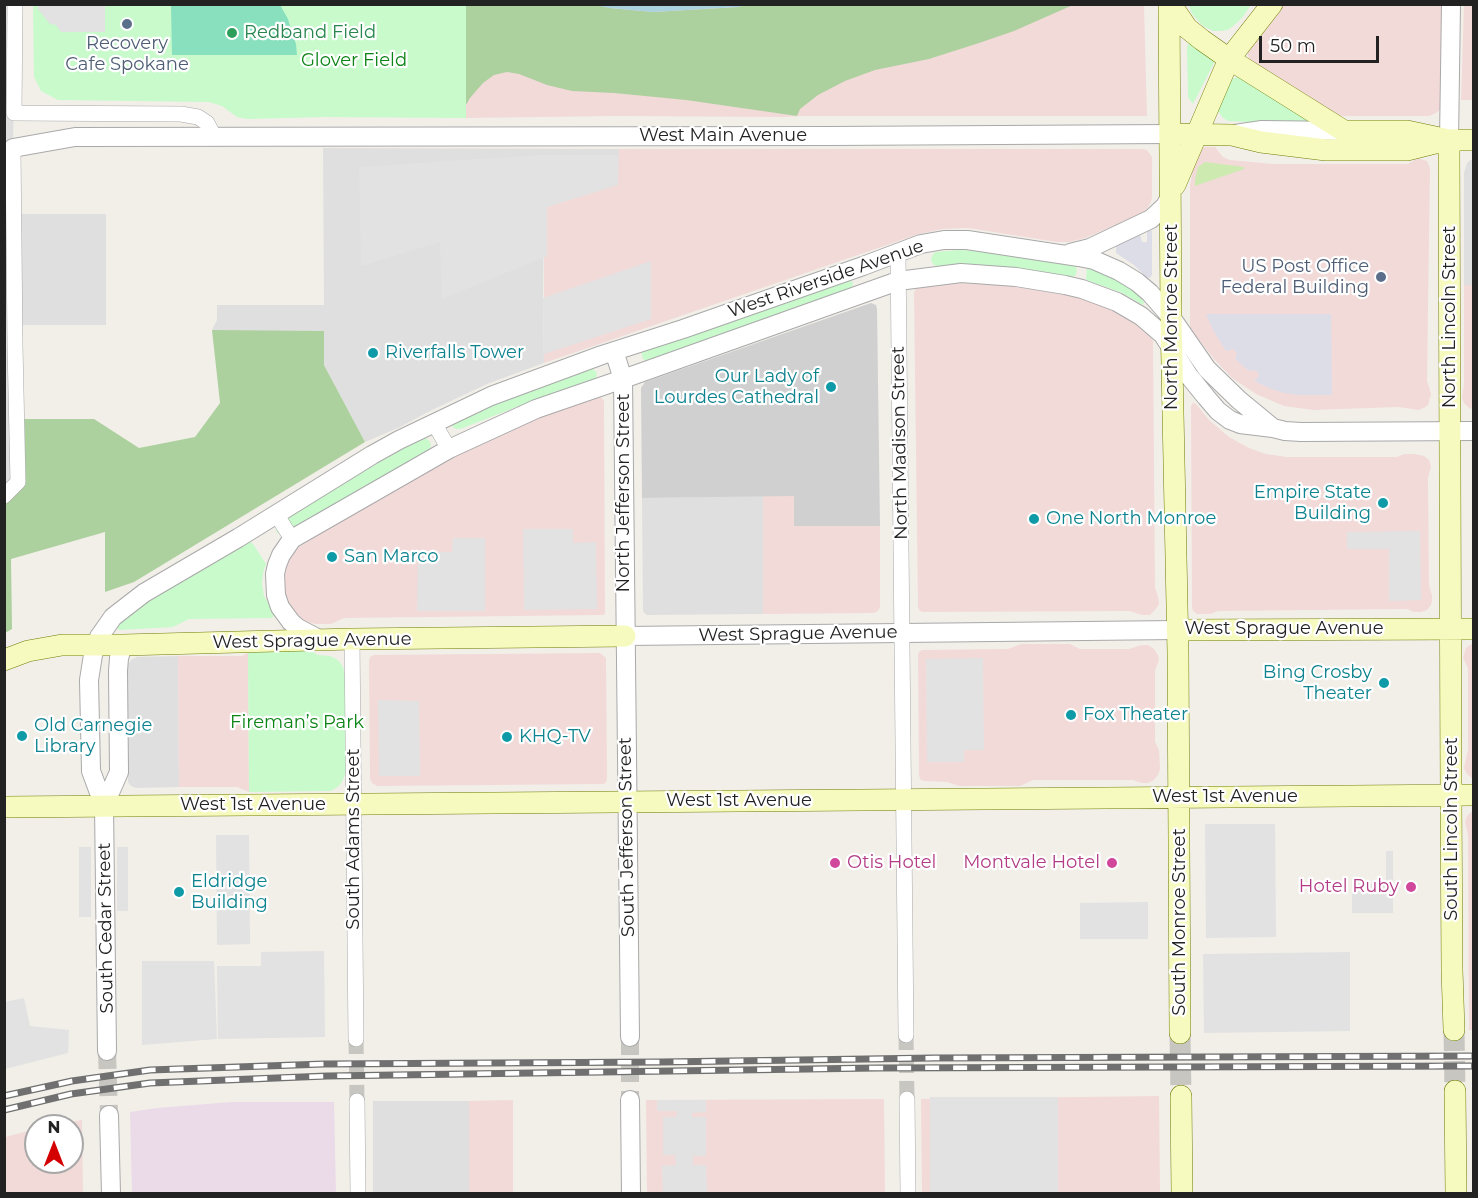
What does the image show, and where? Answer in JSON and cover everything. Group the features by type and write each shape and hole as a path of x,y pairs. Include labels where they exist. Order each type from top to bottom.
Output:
{"main road":[{"name":"North Monroe Street","path":"1171,4 1187,28 1229,59 1344,131"},
{"name":"North Monroe Street","path":"1171,4 1171,317 1178,630"},
{"path":"1171,195 1229,59 1272,4"},
{"name":"West Main Avenue","path":"1344,131 1407,131 1449,140 1473,140"},
{"name":"West Main Avenue","path":"1170,134 1232,135 1262,142 1326,150 1407,150 1449,140"},
{"name":"North Lincoln Street","path":"1449,140 1451,629"},
{"name":"South Lincoln Street","path":"1451,629 1454,1030"},
{"name":"West Sprague Avenue","path":"1178,630 1473,629"},
{"name":"South Monroe Street","path":"1178,630 1180,1033"},
{"name":"West Sprague Avenue","path":"123,645 352,639 625,636"},
{"path":"4,660 28,651 62,645 123,645"},
{"name":"West 1st Avenue","path":"4,807 1473,795"},
{"path":"1455,1091 1456,1194"},
{"path":"1181,1096 1182,1194"}],"street":[{"path":"15,4 14,114 181,114 198,117 207,123 214,136"},
{"name":"North Lincoln Street","path":"1449,140 1451,4"},
{"name":"West Main Avenue","path":"1232,135 1262,130 1344,131"},
{"name":"West Main Avenue","path":"9,149 75,137 1170,134"},
{"path":"4,496 18,482 10,345 9,149"},
{"path":"1062,254 1090,248 1151,219 1165,206 1171,195"},
{"name":"West Riverside Avenue","path":"96,644 108,622 144,593 372,455 434,423 490,396 921,244 944,240 967,240 1062,254 1094,261 1119,271 1150,293 1171,317 1207,369 1273,428"},
{"name":"North Madison Street","path":"898,253 906,1035"},
{"path":"1057,284 1081,279 1086,273 1083,266 1062,254"},
{"name":"West Riverside Avenue","path":"292,539 449,449 536,409 898,280 961,273 1016,277 1057,284 1098,295 1128,308 1154,326 1162,335 1189,376 1218,411 1240,424 1300,432 1473,431"},
{"name":"North Jefferson Street","path":"614,351 623,379 625,636"},
{"path":"434,423 449,449"},
{"path":"276,514 292,539 281,555 275,574 276,595 280,606 291,622 323,641"},
{"name":"West Sprague Avenue","path":"625,636 1178,630"},
{"name":"South Jefferson Street","path":"625,636 630,1037"},
{"name":"South Adams Street","path":"352,639 356,1039"},
{"name":"South Cedar Street","path":"96,644 89,680 91,771 104,806 107,1051"},
{"name":"South Cedar Street","path":"104,806 118,772 118,670 123,645"},
{"path":"907,1099 908,1194"},
{"path":"630,1100 631,1194"},
{"path":"357,1101 358,1194"},
{"path":"109,1115 111,1194"}],"shaded area":[{"path":"15,4 13,148 15,214 106,214 106,325 15,325 18,482 5,496 4,5"},
{"path":"595,4 610,8 738,7 746,4 1144,5 1147,116 466,118 466,5"},
{"path":"38,5 105,5 105,32 61,32 56,25 50,24 38,9"},
{"path":"1279,5 1442,5 1443,103 1440,110 1429,116 1334,115 1250,61 1247,52"},
{"path":"1464,5 1473,5 1473,116 1472,100 1461,100"},
{"path":"1215,147 1223,157 1230,160 1273,164 1408,164 1418,158 1427,161 1430,168 1427,381 1431,394 1428,405 1418,410 1399,407 1313,410 1284,406 1256,394 1232,378 1213,358 1190,328 1190,185 1193,169 1200,149"},
{"path":"323,148 619,149 619,185 544,208 544,363 487,384 365,442 324,365 212,330 217,320 217,305 324,305"},
{"path":"619,149 1143,149 1147,150 1152,157 1152,198 1146,210 1137,216 1070,242 968,228 943,229 919,234 544,363 544,208 618,185"},
{"path":"540,155 618,155 618,184 547,207 547,256 442,299 440,242 361,266 359,167"},
{"path":"1473,159 1473,285 1464,285 1464,173 1467,163"},
{"path":"1147,231 1152,231 1152,275 1150,278 1116,253 1116,244 1140,234 1142,242 1147,242"},
{"path":"651,261 651,319 544,354 543,298"},
{"name":"One North Monroe","path":"960,283 1003,285 1080,297 1114,309 1151,337 1153,341 1155,588 1159,604 1150,615 1130,611 920,611 918,607 914,293 920,285"},
{"path":"1464,285 1473,285 1473,409 1464,403 1462,398"},
{"path":"871,303 876,305 877,309 880,526 794,526 794,496 642,498 641,388 645,382"},
{"path":"1206,314 1331,314 1332,395 1284,393 1254,381 1259,375 1258,372 1249,371 1235,359 1237,354 1234,349 1226,351"},
{"path":"600,397 604,401 605,614 344,618 331,624 315,624 305,621 286,600 281,579 291,552 453,455 537,418"},
{"path":"1193,403 1229,437 1266,454 1287,457 1397,457 1404,454 1415,454 1429,460 1431,466 1428,478 1429,585 1432,600 1427,610 1421,612 1407,609 1218,611 1210,614 1197,614 1193,611 1191,406"},
{"path":"763,496 763,614 647,615 644,613 642,498"},
{"path":"763,496 795,496 795,526 880,526 880,607 878,611 874,613 763,614"},
{"path":"523,529 573,529 573,543 596,542 597,609 524,610"},
{"path":"1420,531 1421,600 1389,601 1389,549 1347,549 1347,532"},
{"path":"453,538 485,538 485,611 417,611 418,552 452,552"},
{"path":"1473,643 1473,779 1464,768 1468,750 1468,668 1463,658 1466,648"},
{"path":"1021,644 1070,644 1080,649 1129,649 1148,645 1154,649 1159,660 1155,671 1155,742 1159,750 1160,769 1154,780 1142,783 1133,780 1033,780 1020,786 959,786 947,782 920,779 919,652 922,650 1008,649"},
{"path":"248,653 249,792 237,787 179,787 178,656 242,656"},
{"path":"600,653 606,658 607,779 604,784 377,786 372,783 370,779 370,657 374,655"},
{"path":"178,656 179,787 136,788 128,782 128,665 137,657"},
{"path":"983,658 984,750 964,750 964,762 927,762 926,659"},
{"path":"378,700 419,701 420,776 379,776"},
{"path":"1473,812 1474,1030 1469,1030 1468,836 1465,822"},
{"path":"1205,824 1275,824 1276,937 1206,938"},
{"path":"216,835 249,835 250,944 217,945"},
{"path":"79,847 91,847 91,917 79,917"},
{"path":"117,847 128,847 128,911 117,911"},
{"path":"1386,851 1393,851 1393,913 1352,913 1352,884 1386,883"},
{"path":"1148,902 1148,939 1080,939 1080,903"},
{"path":"324,951 325,1037 218,1039 217,966 261,966 261,952"},
{"path":"1350,952 1350,1031 1204,1033 1203,954"},
{"path":"142,961 214,961 217,1039 142,1045"},
{"path":"24,998 30,1026 69,1030 68,1053 5,1069 5,1002"},
{"path":"1159,1096 1160,1193 922,1193 921,1099"},
{"path":"930,1097 1058,1097 1058,1193 930,1193"},
{"path":"884,1099 885,1193 647,1193 646,1100"},
{"path":"513,1100 513,1193 469,1193 469,1101"},
{"path":"657,1100 706,1100 706,1112 692,1113 692,1117 706,1117 706,1156 693,1156 693,1165 706,1165 707,1193 663,1193 662,1166 676,1165 675,1155 663,1155 663,1117 676,1117 677,1111 657,1111"},
{"path":"373,1101 469,1101 469,1193 373,1193"},
{"path":"231,1102 334,1102 336,1193 132,1193 130,1112"},
{"path":"24,1132 24,1174 83,1174 83,1193 5,1193 5,1137"}],"green space":[{"path":"595,4 610,8 653,12 738,7 746,4 1073,5 1014,31 979,43 929,59 875,70 845,81 818,95 800,109 797,116 686,100 572,91 507,72 494,75 483,83 466,105 466,5"},
{"path":"1189,4 1251,5 1232,27 1227,30 1213,31 1203,26 1192,14"},
{"name":"Glover Field","path":"33,5 466,5 466,118 247,119 237,117 222,106 209,102 58,100 41,91 34,77"},
{"name":"Redband Field","path":"171,5 280,5 288,19 297,55 172,55"},
{"path":"1189,41 1215,61 1193,104 1188,97 1187,48"},
{"path":"1243,78 1307,120 1308,123 1306,125 1228,121 1223,118 1217,110 1231,79"},
{"path":"1205,162 1244,167 1244,169 1195,186 1198,167"},
{"path":"959,250 1073,263 1077,271 1075,276 1071,277 997,266 936,266 931,260 935,252"},
{"path":"1087,266 1130,286 1144,302 1143,305 1120,292 1086,280"},
{"path":"850,280 853,283 852,288 650,362 645,361 642,357 642,351"},
{"path":"212,330 324,331 324,365 365,442 134,582 105,592 105,532 11,559 12,629 5,633 5,503 21,485 24,419 94,419 139,448 195,437 220,403"},
{"path":"588,367 597,373 596,378 591,382 532,401 460,429 452,426 455,418"},
{"path":"421,438 426,438 430,442 431,447 428,451 285,534 279,534 276,531 276,523"},
{"path":"249,541 266,564 262,584 264,596 274,613 272,618 189,619 173,627 119,630 116,627 132,610"},
{"name":"Fireman’s Park","path":"309,650 338,660 343,667 346,771 343,780 331,791 249,792 248,653"}],"water":[{"path":"595,4 746,5 653,12"}],"tunnel":[{"path":"1454,1030 1455,1091"},
{"path":"1180,1033 1181,1096"},
{"path":"906,1035 907,1099"},
{"path":"630,1037 630,1100"},
{"path":"356,1039 357,1101"},
{"path":"107,1051 109,1115"}],"railway":[{"path":"4,1096 72,1081 150,1070 324,1064 1474,1056"},
{"path":"4,1110 71,1094 150,1083 327,1076 877,1068 1474,1066"}],"place":[{"name":"Recovery Cafe Spokane","path":"127,24"},
{"name":"Redband Field","path":"232,33"},
{"name":"US Post Office Federal Building","path":"1381,277"},
{"name":"Riverfalls Tower","path":"373,353"},
{"name":"Our Lady of Lourdes Cathedral","path":"831,387"},
{"name":"Empire State Building","path":"1383,503"},
{"name":"One North Monroe","path":"1034,519"},
{"name":"San Marco","path":"332,557"},
{"name":"Bing Crosby Theater","path":"1384,683"},
{"name":"Fox Theater","path":"1071,715"},
{"name":"Old Carnegie Library","path":"22,736"},
{"name":"KHQ-TV","path":"507,737"},
{"name":"Otis Hotel","path":"835,863"},
{"name":"Montvale Hotel","path":"1112,863"},
{"name":"Hotel Ruby","path":"1411,887"},
{"name":"Eldridge Building","path":"179,892"}]}
